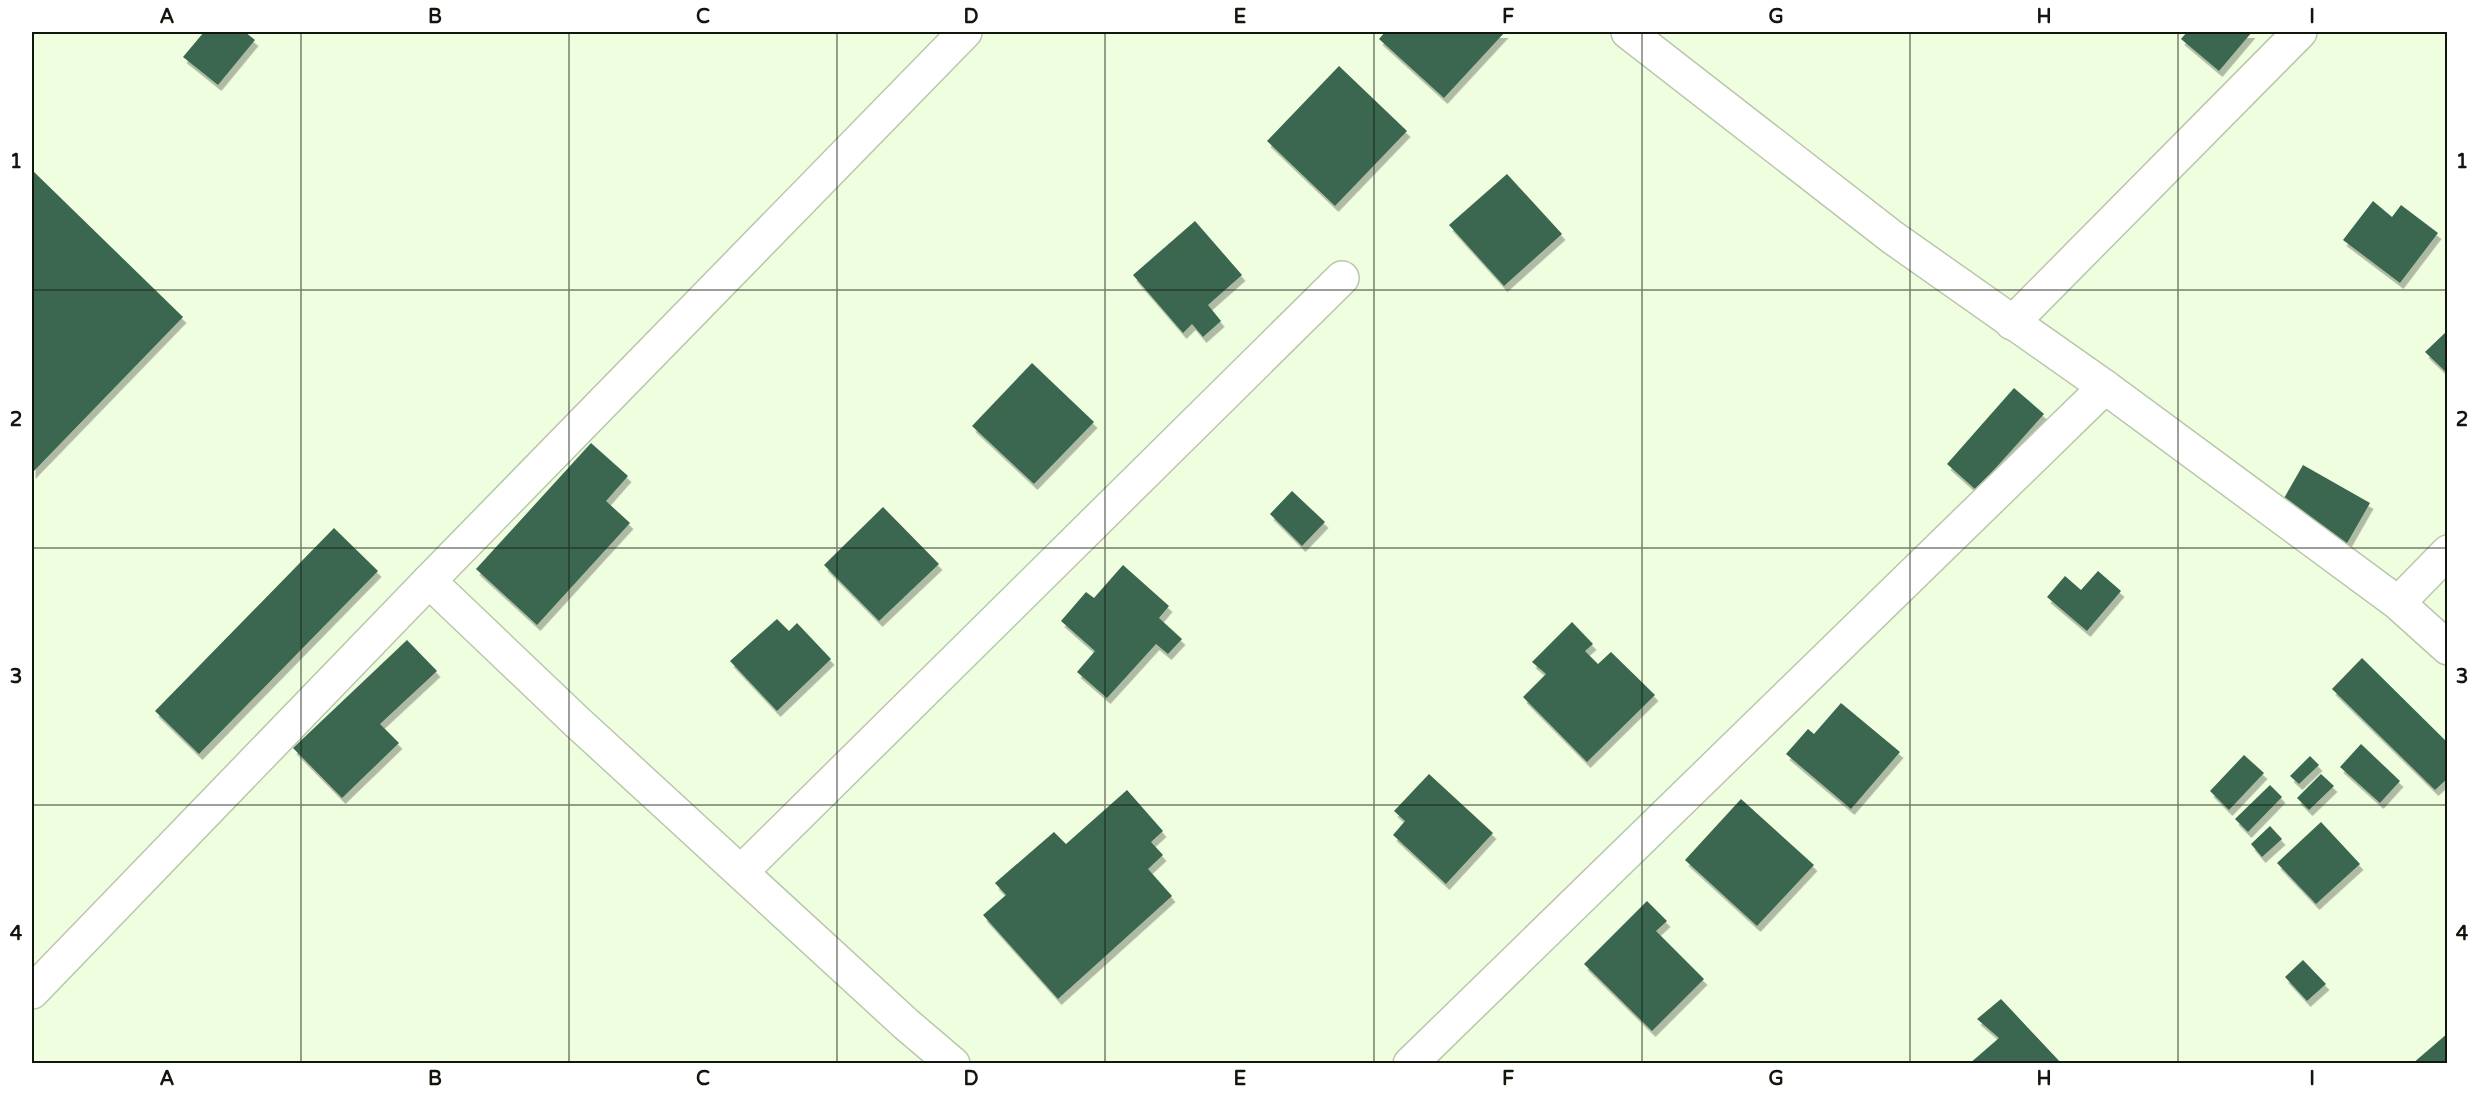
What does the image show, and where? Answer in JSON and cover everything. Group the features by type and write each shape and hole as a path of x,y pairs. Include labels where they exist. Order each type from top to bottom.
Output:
{"street":[{"path":"32,993 429,580 965,32"},
{"path":"1628,32 1892,237 2105,387 2398,603 2448,648"},
{"path":"2012,323 2300,32"},
{"path":"741,872 1342,278"},
{"path":"1410,1064 2105,387"},
{"path":"2398,603 2448,552"},
{"path":"429,580 576,721 953,1064"}],"building":[{"path":"204,32 245,32 255,40 218,85 183,57"},
{"path":"1385,32 1505,32 1444,98 1379,39"},
{"path":"2187,32 2252,32 2219,71 2181,39"},
{"path":"1339,66 1407,131 1335,206 1267,141"},
{"path":"32,170 183,317 32,473"},
{"path":"1507,174 1562,234 1504,286 1449,225"},
{"path":"2373,201 2392,217 2401,205 2438,233 2400,283 2343,240"},
{"path":"1195,221 1242,275 1208,305 1221,321 1203,337 1192,324 1183,333 1133,275"},
{"path":"2448,330 2448,374 2425,352"},
{"path":"1032,363 1094,422 1034,484 972,426"},
{"path":"2014,388 2044,414 1976,490 1947,464"},
{"path":"591,443 628,476 606,501 630,523 537,625 476,569"},
{"path":"2303,465 2370,503 2346,545 2279,507"},
{"path":"1292,491 1325,522 1302,546 1270,514"},
{"path":"883,507 939,564 879,621 824,565"},
{"path":"334,528 378,571 199,754 155,711"},
{"path":"1123,565 1169,606 1159,618 1182,639 1168,654 1156,644 1107,698 1077,672 1095,651 1061,621 1086,592 1094,598"},
{"path":"2098,571 2121,591 2087,631 2047,597 2065,576 2081,590"},
{"path":"777,619 789,631 797,623 831,659 777,711 730,661"},
{"path":"1572,622 1593,644 1585,651 1598,664 1611,652 1655,695 1587,762 1523,697 1546,674 1532,662"},
{"path":"407,640 437,671 380,724 399,743 342,798 293,748"},
{"path":"2362,658 2448,743 2448,778 2435,790 2332,689"},
{"path":"1841,703 1900,752 1851,809 1786,754 1808,729 1814,734"},
{"path":"2361,744 2400,781 2380,803 2340,767"},
{"path":"2244,755 2264,773 2229,810 2210,791"},
{"path":"2310,756 2319,765 2299,784 2290,776"},
{"path":"1429,774 1493,833 1446,884 1393,835 1405,821 1394,811"},
{"path":"2321,774 2334,786 2309,810 2297,798"},
{"path":"2270,785 2282,797 2248,832 2235,819"},
{"path":"1127,790 1163,831 1151,842 1163,855 1148,869 1172,896 1058,999 983,915 1006,895 995,883 1054,832 1066,844"},
{"path":"1741,799 1814,865 1757,926 1685,860"},
{"path":"2321,822 2360,864 2316,904 2277,863"},
{"path":"2270,826 2282,839 2262,857 2251,844"},
{"path":"1647,901 1667,921 1656,931 1704,979 1652,1031 1584,964"},
{"path":"2303,960 2326,984 2307,1001 2285,977"},
{"path":"2001,999 2062,1064 1969,1064 1999,1038 1977,1019"},
{"path":"2448,1033 2448,1064 2412,1064"}]}
